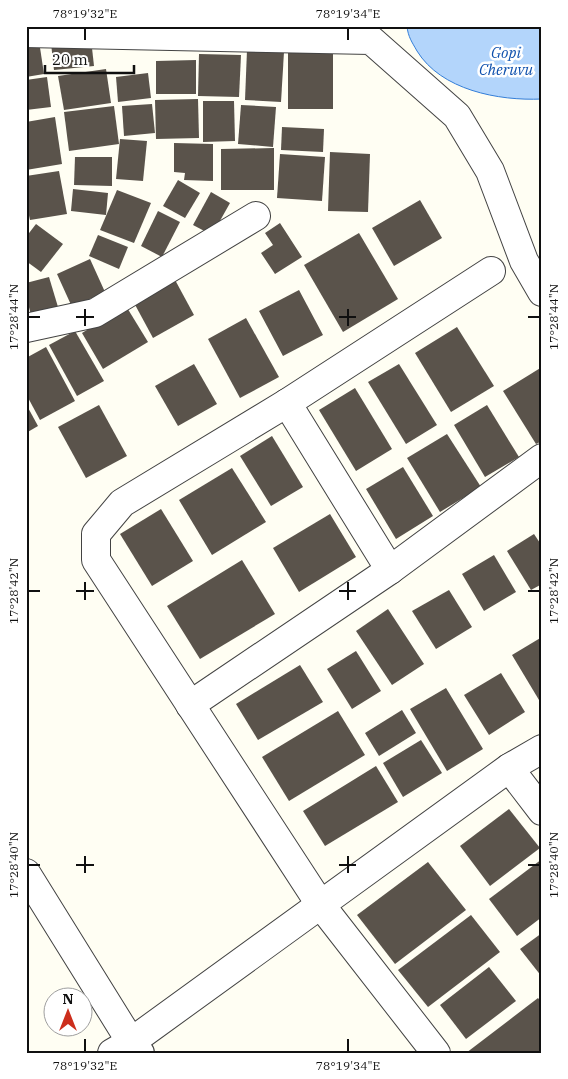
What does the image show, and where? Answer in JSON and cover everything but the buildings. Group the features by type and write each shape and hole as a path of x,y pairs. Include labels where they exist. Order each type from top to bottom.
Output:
{"street":[{"path":"26,33 76,30 373,33 457,116 490,171 524,261 542,292"},
{"path":"26,328 95,313 256,216"},
{"path":"436,1053 320,904 96,560 96,534 122,503 287,402 491,270"},
{"path":"287,402 390,570"},
{"path":"190,704 390,570 542,458"},
{"path":"26,873 128,1049 320,904 509,768 542,749"},
{"path":"509,768 542,812"}],"water":[{"name":"Gopi Cheruvu","path":"407,26 542,26 542,99 507,98 489,95 455,84 427,64 412,42"}]}
